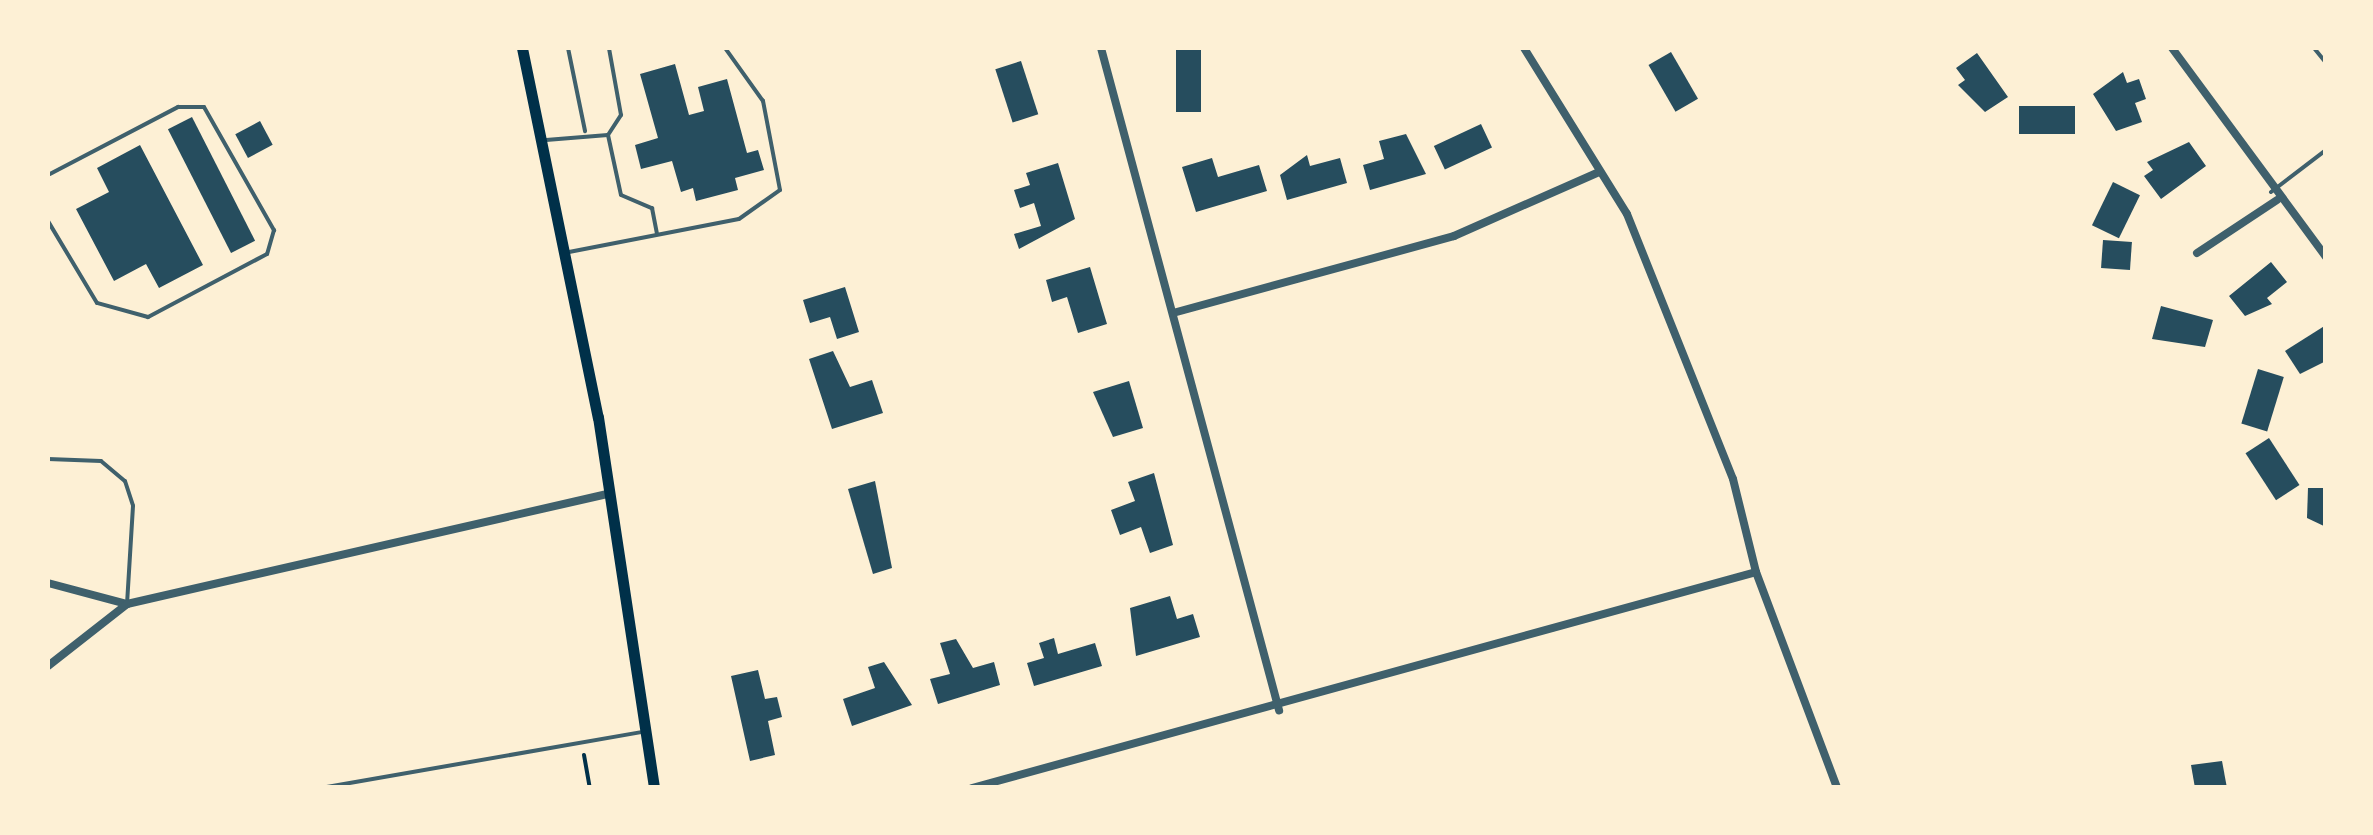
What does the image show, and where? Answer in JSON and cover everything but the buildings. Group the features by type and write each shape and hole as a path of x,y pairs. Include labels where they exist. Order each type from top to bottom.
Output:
{"main road":[{"path":"522,48 610,493 654,788"}],"street":[{"path":"1102,48 1279,710"},
{"path":"1524,48 1627,214 1733,479 1756,572 1837,788"},
{"path":"2172,48 2274,196 2326,257"},
{"path":"1173,313 1454,236 1599,172"},
{"path":"2197,254 2274,196"},
{"path":"48,666 127,604 610,493"},
{"path":"972,788 1279,710 1756,572"},
{"path":"48,584 127,604"}],"lane":[{"path":"568,48 585,131"},
{"path":"609,48 621,116 608,134 621,194 652,208 658,235"},
{"path":"564,253 739,219 780,190 764,101 726,48"},
{"path":"2314,48 2326,63"},
{"path":"48,174 178,107 204,107 274,230 267,254 148,317 97,303 48,221"},
{"path":"541,141 585,131 608,134"},
{"path":"2274,196 2326,150"},
{"path":"48,460 101,460 125,481 133,506 127,604"},
{"path":"321,788 646,731"}],"path":[{"path":"581,740 590,788"}]}
